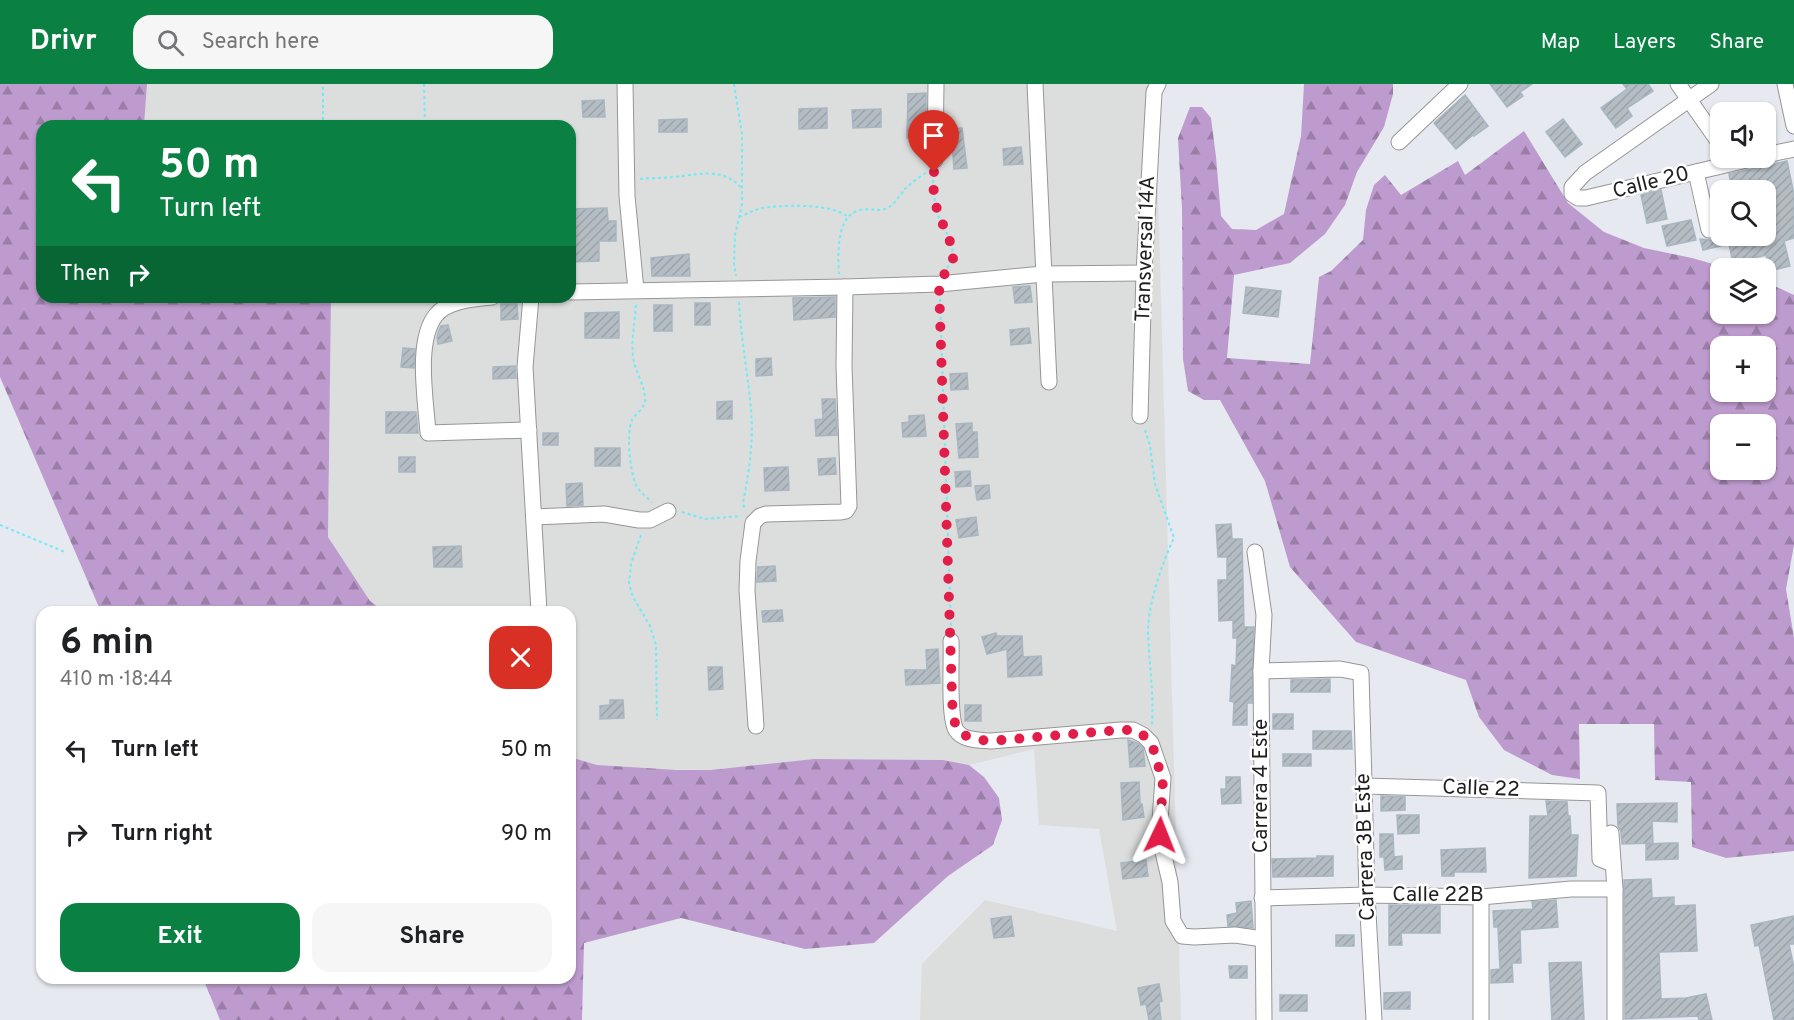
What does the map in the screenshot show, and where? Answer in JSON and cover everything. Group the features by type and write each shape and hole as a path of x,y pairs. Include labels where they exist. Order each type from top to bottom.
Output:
{"street":[{"path":"625,84 627,179 636,290"},
{"path":"935,160 936,84"},
{"path":"1035,84 1049,382"},
{"name":"Transversal 14A","path":"1140,416 1144,273 1154,92 1158,84"},
{"path":"1399,142 1460,84"},
{"path":"1678,84 1710,130"},
{"path":"1688,99 1711,84"},
{"path":"1785,84 1794,126"},
{"name":"Calle 20","path":"1688,99 1585,173 1572,187 1572,194 1578,198 1630,189 1710,167"},
{"path":"1776,153 1794,149"},
{"path":"1696,172 1709,230"},
{"path":"576,292 939,284 1043,274 1144,273"},
{"path":"756,726 747,590 753,523 760,516 771,513 844,512 848,509 850,502 844,366 845,287"},
{"path":"458,303 436,314 424,343 428,433 529,430"},
{"path":"530,303 525,367 539,606"},
{"path":"534,517 604,514 650,520 668,511"},
{"name":"Carrera 4 Este","path":"1255,552 1263,615 1261,671 1264,1020"},
{"path":"951,641 953,714 956,729 962,735 972,739 991,741 1121,730 1133,730 1143,735 1151,743 1163,778 1160,835 1170,882 1173,921 1182,936 1194,938 1235,935 1263,939"},
{"name":"Carrera 3B Este","path":"1261,671 1340,669 1361,673 1367,895 1374,1020"},
{"name":"Calle 22","path":"1364,786 1598,793 1600,859 1613,864"},
{"path":"1611,833 1613,864 1601,889 1615,1020"},
{"name":"Calle 22B","path":"1262,898 1367,895 1481,897 1601,889"},
{"path":"1480,1020 1481,897"}],"path":[{"path":"323,84 323,120"},
{"path":"424,84 425,120"},
{"path":"845,287 838,273 842,224 855,211 884,210 893,204 906,188 928,172 935,160"},
{"path":"935,160 933,186 937,210 953,249 953,259 939,284 951,641"},
{"path":"627,179 711,173 725,175 735,180 742,189"},
{"path":"739,217 760,209 800,207 829,208 848,216"},
{"path":"636,290 633,358 644,392 645,403 633,419 631,426 633,472 636,484 641,493 656,506 668,511 682,512 705,519 735,518 746,514"},
{"path":"1140,416 1150,446 1155,484 1174,538 1163,561 1148,629 1154,704 1151,743"},
{"path":"650,520 639,540 631,564 630,583 633,597 650,626 656,645 657,720"},
{"path":"0,525 65,552"}],"shaded area":[{"path":"147,84 1155,84 1181,1020 920,1020 922,964 985,900 1117,931 1099,829 1039,825 1034,749 969,765 943,760 814,759 711,770 646,769 597,765 576,759 576,606 376,606 370,601 328,537 331,303 576,303 576,120 144,120"}],"green space":[{"path":"0,84 147,84 144,120 36,120 36,303 331,303 328,537 370,601 376,606 98,606 0,377"},
{"path":"1304,84 1393,84 1393,94 1384,127 1357,172 1345,205 1325,234 1290,263 1234,275 1227,358 1310,364 1319,277 1331,271 1363,240 1366,210 1374,185 1385,175 1401,195 1458,161 1465,175 1524,131 1568,203 1604,232 1644,248 1710,263 1710,324 1776,324 1776,287 1794,295 1794,545 1786,589 1794,638 1794,851 1726,858 1692,847 1691,782 1655,780 1654,724 1579,724 1580,779 1552,775 1504,750 1479,717 1466,680 1356,642 1290,567 1265,481 1220,400 1204,400 1188,391 1183,359 1182,209 1178,138 1190,107 1202,107 1211,118 1221,216 1232,229 1256,230 1284,214 1301,136"},
{"path":"576,759 597,765 677,770 711,770 814,759 943,760 969,765 984,777 999,798 1002,820 993,845 948,876 874,943 805,949 681,918 584,943 582,1020 220,1020 205,984 576,984"}],"building":[{"path":"1490,84 1532,84 1520,92 1523,96 1507,107"},
{"path":"1623,84 1648,84 1653,91 1627,108 1632,116 1616,128 1601,108 1627,89"},
{"path":"926,93 926,137 907,138 908,94"},
{"path":"1465,95 1488,126 1456,149 1434,123"},
{"path":"604,100 605,117 583,117 582,101"},
{"path":"827,108 827,128 799,129 799,109"},
{"path":"881,109 881,127 853,128 852,110"},
{"path":"687,119 687,132 659,132 659,120"},
{"path":"1563,119 1582,144 1565,157 1546,132"},
{"path":"962,128 967,168 954,169 951,129"},
{"path":"1021,147 1023,164 1004,165 1003,149"},
{"path":"1787,161 1794,194 1794,238 1784,241 1790,266 1776,270 1776,258 1767,258 1766,255 1754,258 1732,258 1729,246 1776,246 1776,180 1730,180 1729,174 1756,168 1776,168 1776,163"},
{"path":"1661,190 1667,219 1647,223 1641,195"},
{"path":"607,208 608,221 616,221 616,241 599,241 599,261 576,262 576,209"},
{"path":"1691,220 1696,240 1667,246 1662,226"},
{"path":"1700,239 1710,240 1710,246 1720,246 1703,250"},
{"path":"689,254 690,276 652,276 651,258"},
{"path":"1030,286 1032,302 1015,303 1013,287"},
{"path":"1246,287 1281,291 1278,317 1243,313"},
{"path":"835,297 835,317 794,320 793,298"},
{"path":"695,303 710,303 710,325 695,325"},
{"path":"501,304 517,304 518,319 501,320"},
{"path":"654,305 672,305 672,331 654,331"},
{"path":"619,312 619,338 585,338 585,313"},
{"path":"448,325 452,341 438,344 437,337 441,326"},
{"path":"1029,328 1031,343 1011,345 1010,330"},
{"path":"403,348 415,349 414,368 401,367"},
{"path":"771,358 772,375 756,376 756,359"},
{"path":"515,366 516,378 493,379 493,367"},
{"path":"967,373 968,389 951,390 950,374"},
{"path":"822,399 835,399 837,435 816,436 815,420 823,419"},
{"path":"732,401 732,419 717,419 717,402"},
{"path":"386,412 416,412 418,433 386,433"},
{"path":"924,415 926,436 903,437 902,423 909,422 909,416"},
{"path":"972,423 972,432 977,432 978,457 959,458 956,424"},
{"path":"543,433 558,433 558,445 543,445"},
{"path":"595,448 620,448 620,466 595,466"},
{"path":"399,457 415,457 415,472 399,472"},
{"path":"835,458 836,474 819,475 818,459"},
{"path":"788,467 789,490 765,491 764,468"},
{"path":"970,471 971,486 956,487 955,472"},
{"path":"582,483 583,505 567,506 566,484"},
{"path":"989,485 990,498 977,500 975,486"},
{"path":"976,517 978,535 959,538 956,520"},
{"path":"1231,524 1232,539 1242,539 1244,627 1254,627 1252,703 1247,703 1247,725 1233,725 1234,702 1230,701 1232,665 1236,666 1237,638 1233,638 1233,620 1219,621 1218,580 1227,580 1227,557 1218,557 1216,525"},
{"path":"461,546 462,567 434,567 433,547"},
{"path":"775,566 776,581 757,582 758,567"},
{"path":"782,610 783,621 763,622 762,611"},
{"path":"996,633 997,636 1022,636 1023,657 1041,656 1042,675 1008,677 1007,649 987,654 982,637"},
{"path":"938,649 940,683 906,685 905,670 927,670 926,650"},
{"path":"708,667 722,667 723,689 709,690"},
{"path":"1330,679 1330,692 1291,692 1291,680"},
{"path":"610,700 623,700 624,718 600,719 600,706 610,705"},
{"path":"965,705 981,705 981,721 965,721"},
{"path":"1273,714 1293,714 1293,729 1273,729"},
{"path":"1313,731 1351,731 1352,749 1313,749"},
{"path":"1128,740 1143,748 1145,766 1130,767"},
{"path":"1283,754 1311,754 1311,766 1283,766"},
{"path":"1226,777 1240,777 1241,803 1222,804 1221,789 1226,789"},
{"path":"1139,782 1140,804 1142,804 1144,817 1123,820 1121,783"},
{"path":"1381,796 1405,797 1405,810 1381,811"},
{"path":"1546,801 1567,802 1571,835 1578,835 1576,876 1529,878 1530,816 1548,816"},
{"path":"1677,803 1677,822 1652,821 1653,843 1622,844 1617,804"},
{"path":"1397,815 1419,815 1419,833 1398,834"},
{"path":"1380,834 1393,834 1394,857 1402,856 1402,869 1385,870 1384,857 1380,857"},
{"path":"1678,843 1678,859 1646,860 1646,844"},
{"path":"1485,848 1486,872 1454,872 1454,876 1442,876 1441,850"},
{"path":"1317,856 1333,856 1333,876 1273,877 1272,859 1317,858"},
{"path":"1146,860 1148,876 1123,879 1121,863"},
{"path":"1651,879 1652,898 1674,897 1674,906 1695,905 1697,951 1659,952 1661,999 1706,994 1712,1020 1699,1020 1698,1016 1625,1019 1624,880"},
{"path":"1556,900 1558,927 1520,930 1521,963 1512,963 1513,982 1491,983 1491,970 1500,969 1498,927 1494,927 1493,911 1533,909 1532,902"},
{"path":"1251,901 1253,928 1228,926 1227,915 1237,913 1236,903"},
{"path":"1389,905 1440,906 1440,933 1401,933 1402,945 1389,945"},
{"path":"1011,916 1014,936 994,938 991,919"},
{"path":"1794,916 1794,944 1789,944 1794,968 1794,1020 1774,1020 1759,945 1755,946 1751,925"},
{"path":"1336,935 1354,935 1354,946 1336,946"},
{"path":"1581,962 1584,1020 1552,1020 1549,963"},
{"path":"1229,966 1247,966 1247,978 1230,978"},
{"path":"1159,984 1162,1001 1159,1002 1161,1020 1149,1020 1146,1004 1141,1005 1138,988"},
{"path":"1410,992 1410,1009 1384,1009 1384,993"},
{"path":"1280,995 1307,995 1307,1011 1280,1011"}],"route":[{"path":"934,172 933,186 937,210 953,249 953,259 939,284 952,695 956,729 962,735 972,739 991,741 1121,730 1133,730 1143,735 1153,746 1163,778 1160,835"}]}
